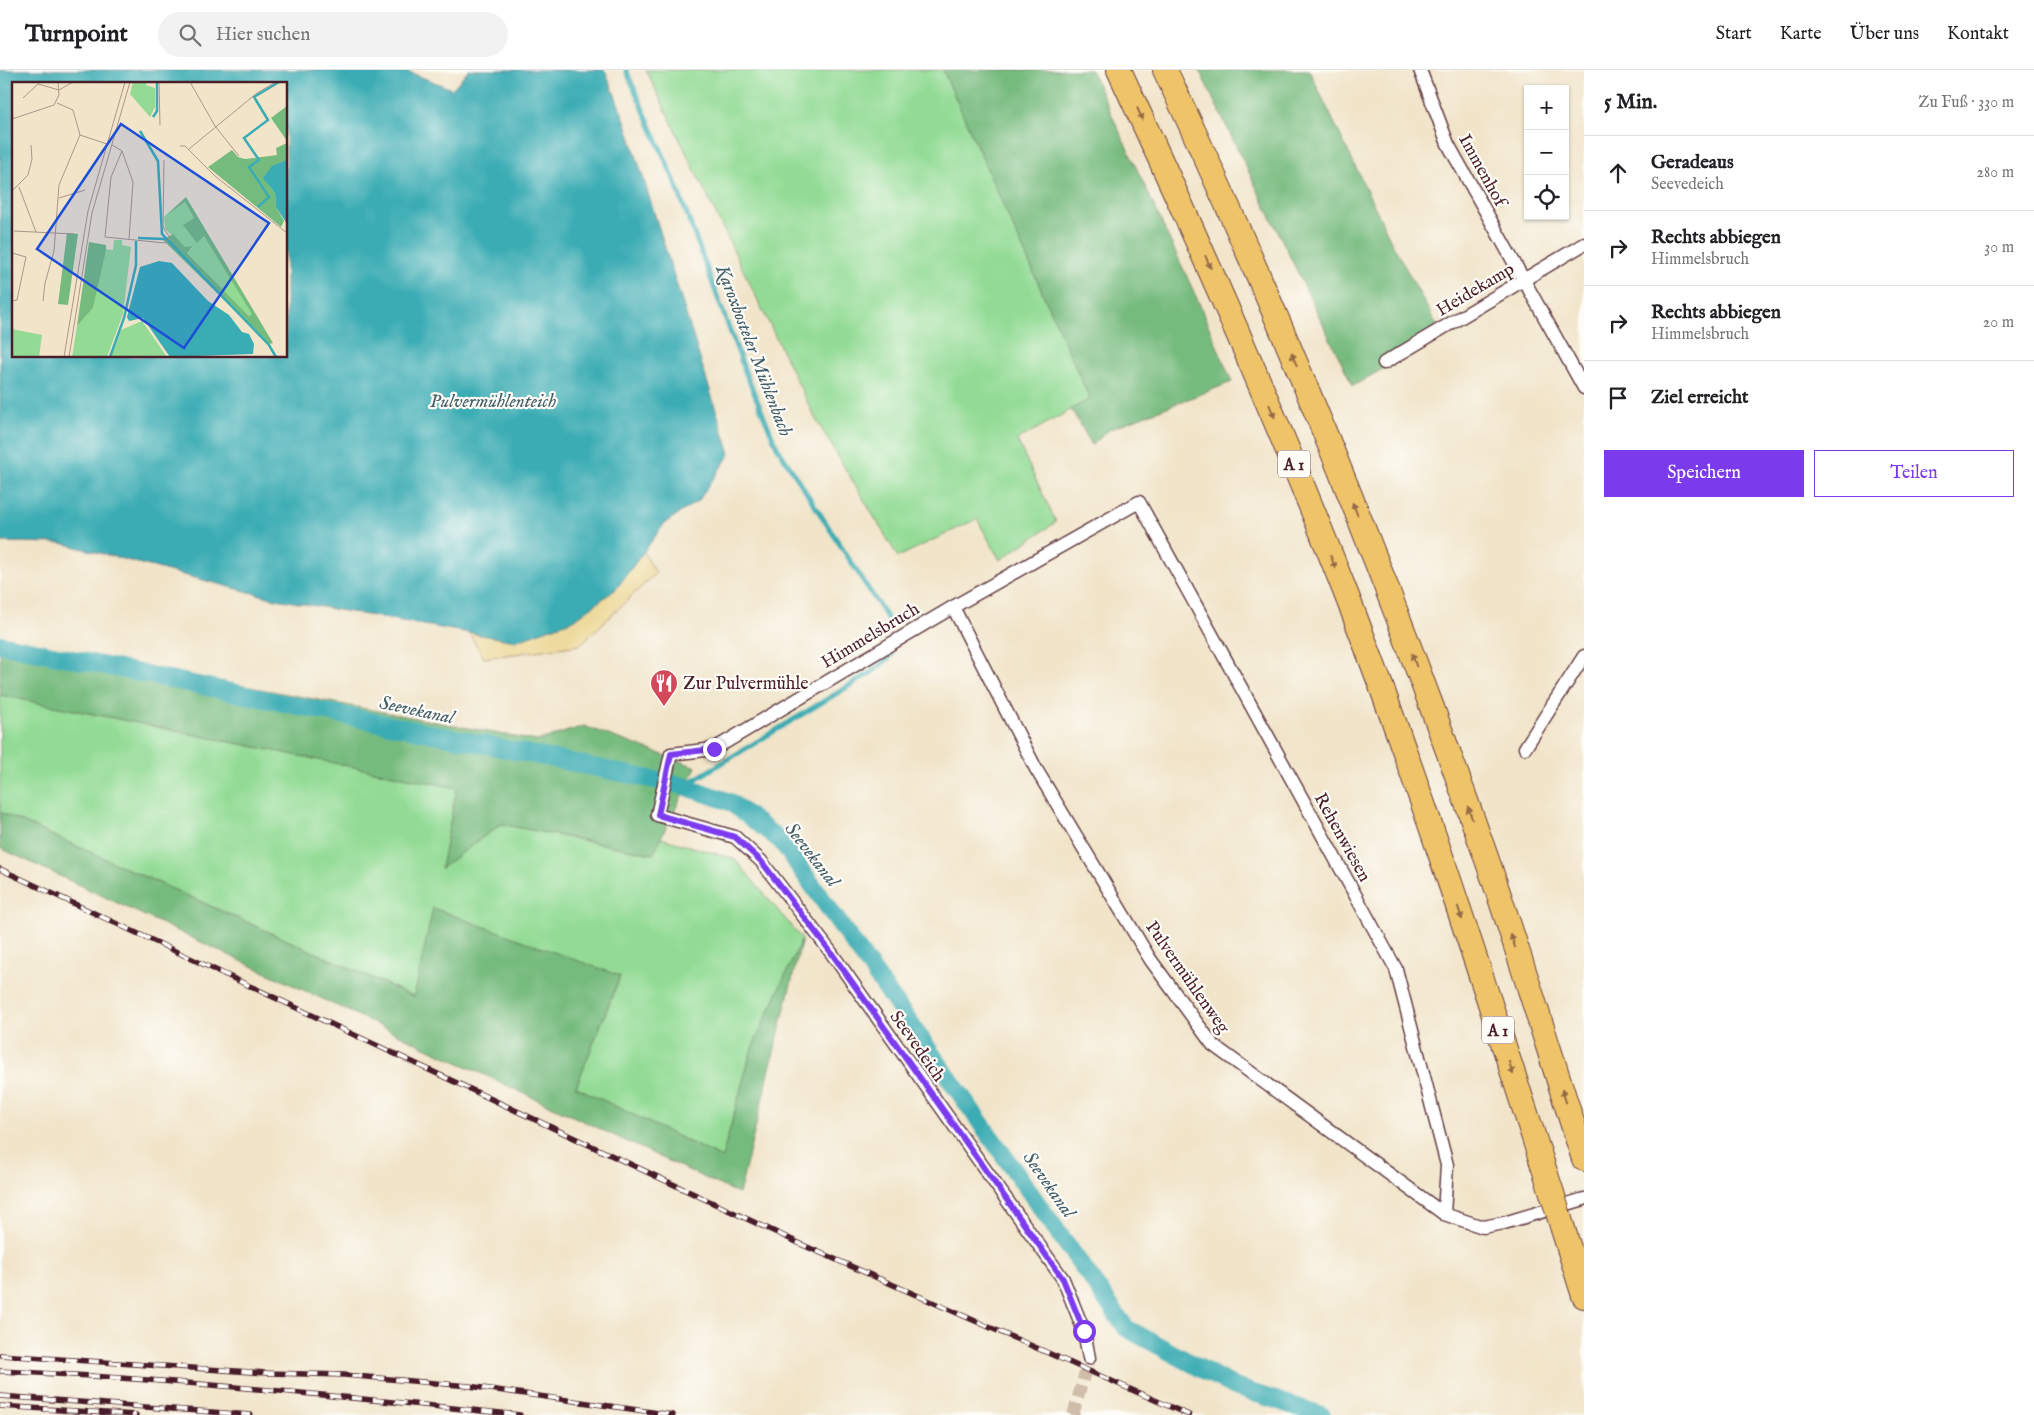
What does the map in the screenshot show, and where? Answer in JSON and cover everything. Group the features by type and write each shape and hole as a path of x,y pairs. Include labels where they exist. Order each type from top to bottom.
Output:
{"highway":[{"name":"A 1","path":"1119,70 1210,267 1279,428 1353,612 1445,867 1584,1296"},
{"name":"A 1","path":"1165,70 1296,365 1393,604 1487,859 1584,1159"}],"street":[{"name":"Immenhof","path":"1420,70 1448,144 1584,388"},
{"name":"Heidekamp","path":"1384,363 1584,244"},
{"name":"Himmelsbruch","path":"658,815 671,754 714,749 953,607 1139,502"},
{"name":"Rehenwiesen","path":"1139,502 1396,969 1448,1165 1444,1214"},
{"name":"Pulvermühlenweg","path":"953,607 1036,769 1150,959 1213,1045 1444,1214 1483,1226 1504,1223 1584,1199"},
{"path":"1525,748 1584,656"},
{"name":"Seevedeich","path":"658,815 735,837 761,861 830,951 1063,1279 1084,1331 1089,1358"}],"green space":[{"path":"646,70 943,70 1090,399 1017,440 1056,522 1000,560 977,519 898,557 814,416"},
{"path":"943,70 1091,70 1199,303 1232,382 1110,429 1092,445 1071,409 1090,399"},
{"path":"1199,70 1309,70 1391,241 1442,335 1353,386"},
{"path":"0,640 537,741 584,726 696,767 653,854 501,824 441,868 457,788 0,695"},
{"path":"0,695 457,788 441,868 501,824 652,854 657,837 735,859 802,939 752,1048 722,1158 576,1087 620,977 433,908 415,997 0,812"},
{"path":"0,812 414,997 433,908 620,976 576,1087 722,1158 752,1048 802,939 739,1194 0,848"}],"sand":[{"path":"643,551 656,573 580,645 484,658 469,633 515,640 616,589"}],"water":[{"name":"Pulvermühlenteich","path":"0,70 404,70 452,89 469,70 605,70 626,123 730,454 699,500 665,523 616,589 574,620 515,641 276,599 61,543 0,542"}],"waterway":[{"name":"Karoxbosteler Mühlenbach","path":"626,70 675,182 746,374 777,447 891,624"},
{"name":"Seevekanal","path":"0,644 684,786 730,802 781,841 1126,1328 1235,1387 1322,1415"},
{"name":"Karoxbosteler Mühlenbach","path":"684,786 872,672 892,655"}],"tunnel":[{"path":"1073,1415 1089,1358"}],"railway":[{"path":"0,869 805,1246 1189,1415"},
{"path":"0,1355 267,1373 344,1375 469,1386 673,1415"},
{"path":"0,1371 195,1384 520,1415"},
{"path":"0,1396 251,1415"},
{"path":"0,1406 136,1415"}],"place":[{"name":"Zur Pulvermühle","path":"664,707"}],"route":[{"path":"714,749 671,754 658,815 735,837 761,861 830,951 1063,1279 1084,1331"}]}
